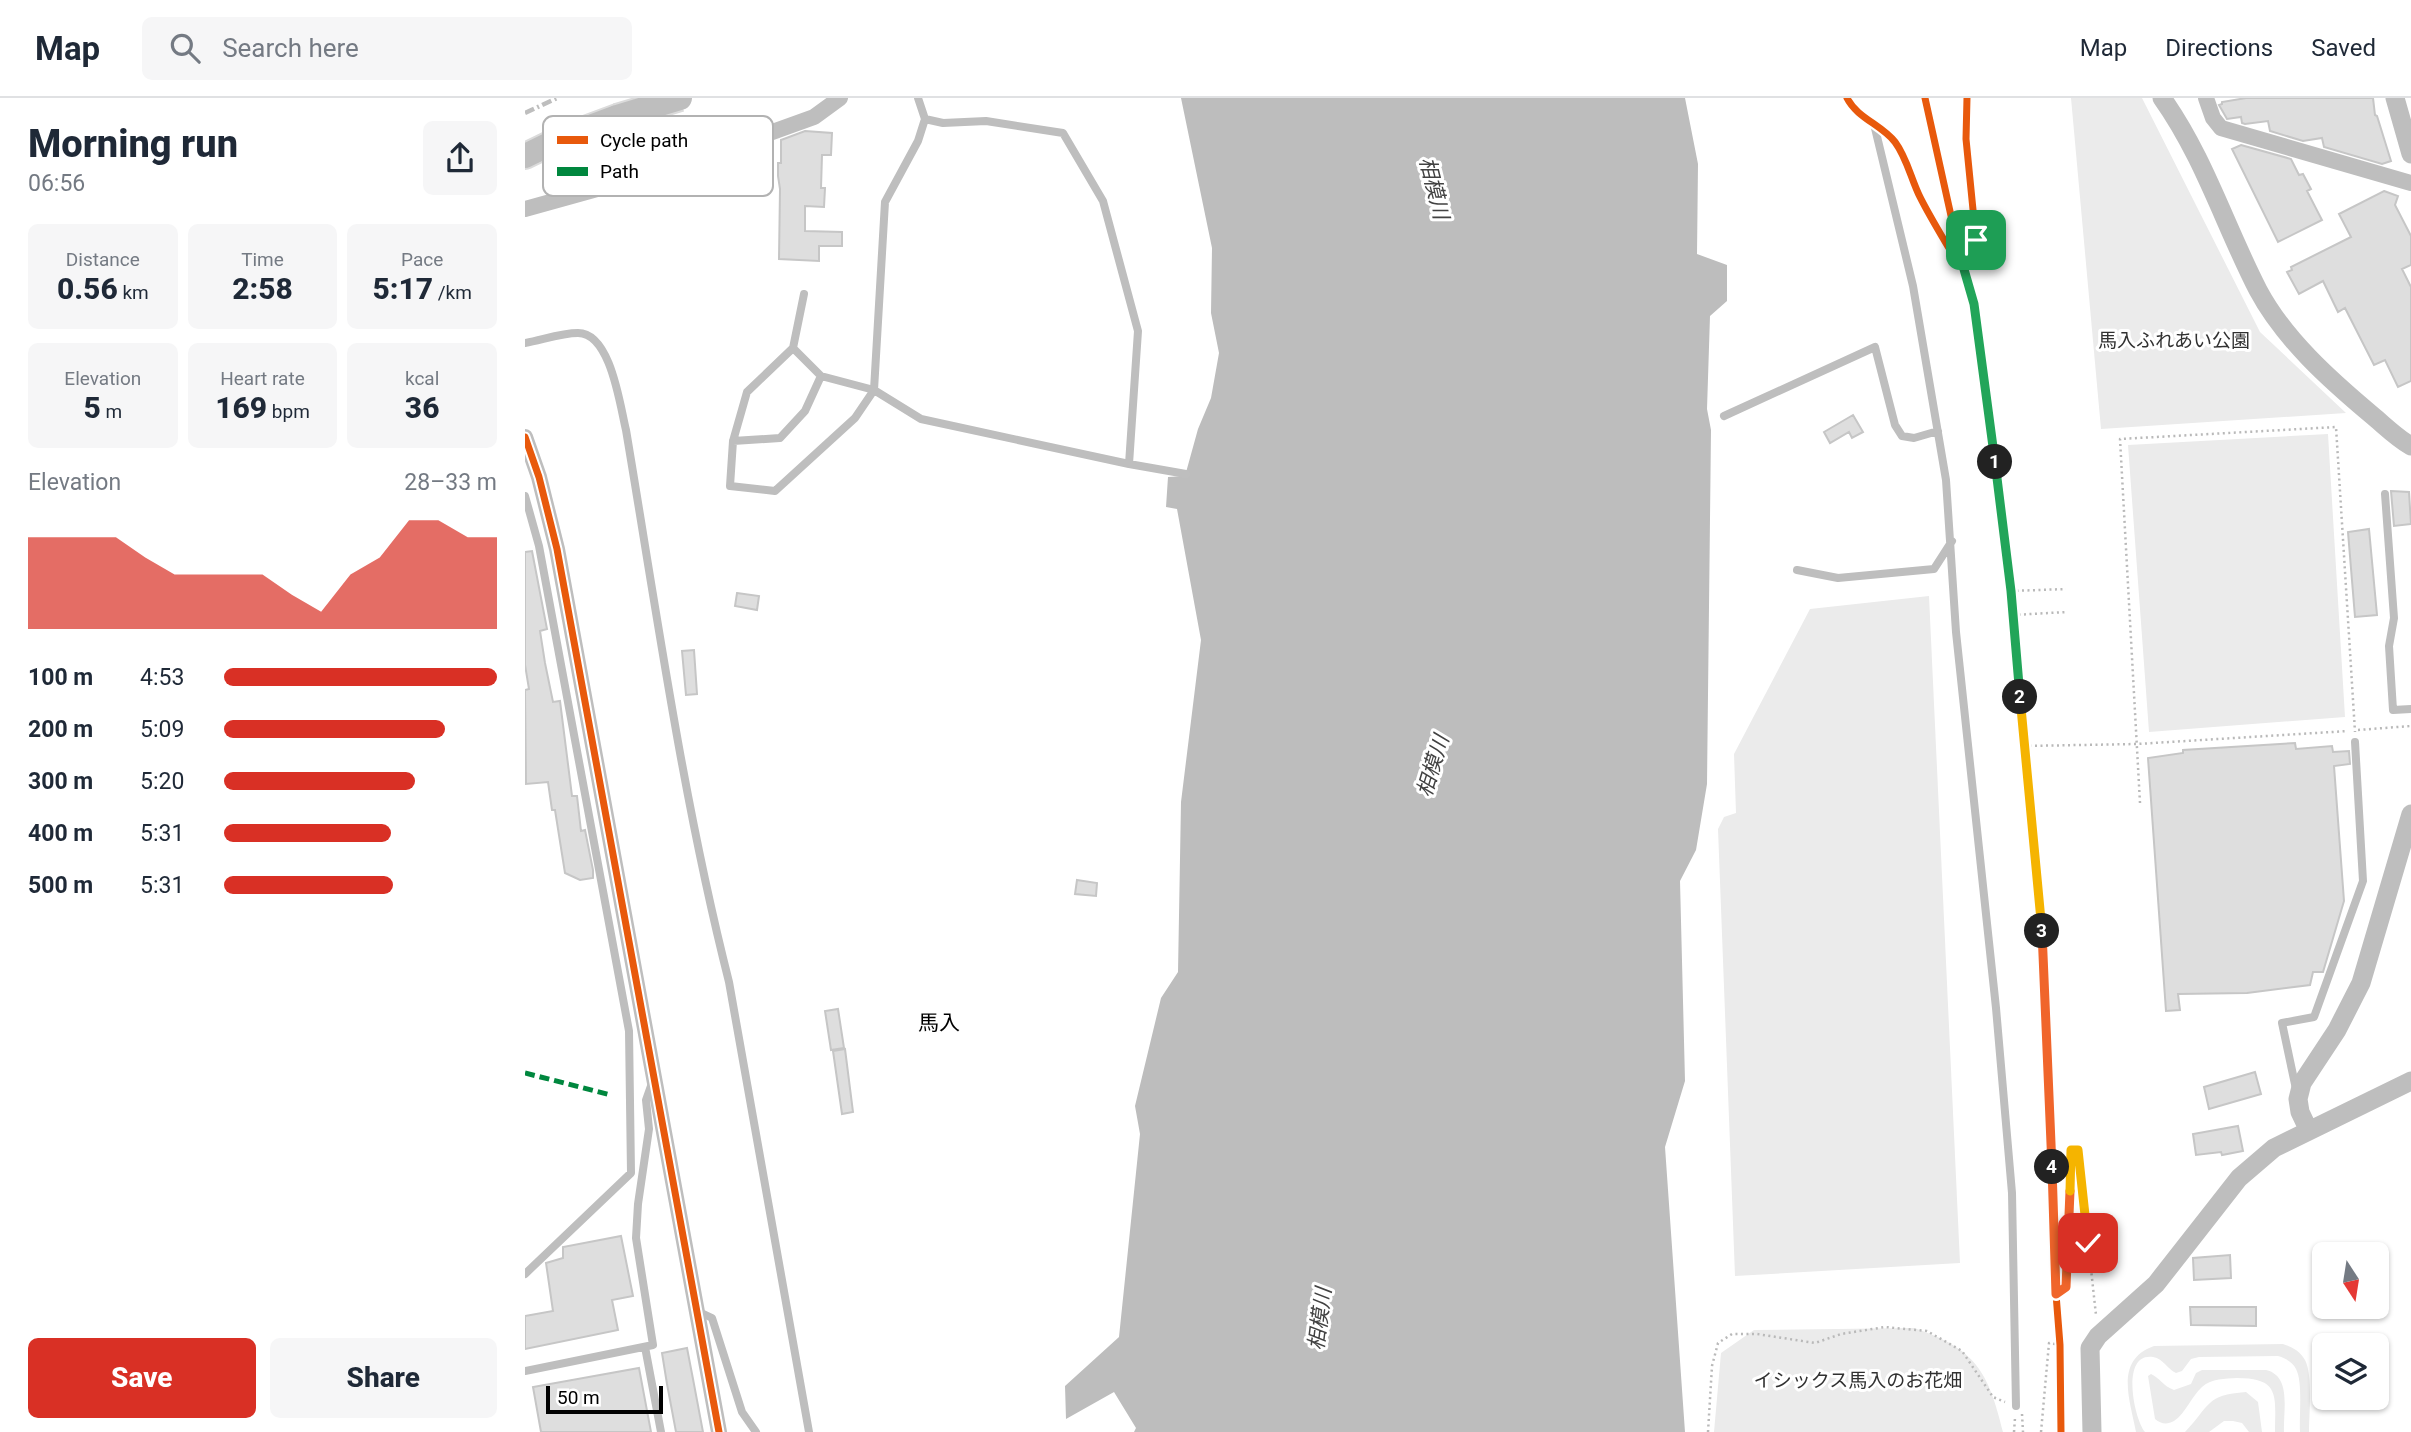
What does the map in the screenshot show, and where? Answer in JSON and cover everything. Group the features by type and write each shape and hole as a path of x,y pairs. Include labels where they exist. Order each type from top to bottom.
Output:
{"highway":[{"path":"620,116 680,98"},
{"path":"525,156 543,147"}],"street":[{"path":"648,98 653,116"},
{"path":"773,132 814,117 839,98"},
{"path":"2162,98 2213,187 2258,290 2284,330 2323,371 2411,446"},
{"path":"2206,98 2213,118 2221,128 2411,183"},
{"path":"2395,98 2411,154"},
{"path":"525,209 572,196"},
{"path":"525,437 539,477 557,549 719,1432"},
{"path":"2309,1131 2300,1112 2298,1099 2302,1083 2337,1030 2361,983 2409,836 2411,814"},
{"path":"2092,1432 2090,1348 2098,1336 2156,1284 2239,1178 2274,1148 2411,1082"}],"lane":[{"path":"804,295 793,348 747,392 733,441 730,486 775,491 855,418 874,390 885,202 918,141 925,119 918,98"},
{"path":"1847,98 1857,112 1891,137 1904,156 1920,196 1950,250 1968,251 1976,240 1966,139 1967,98"},
{"path":"925,119 943,123 986,121 1063,132 1103,201 1138,331 1129,464"},
{"path":"1874,124 1913,286 1946,480 1957,632 1996,1008 2012,1193 2017,1407"},
{"path":"525,343 580,333 592,337 602,349 613,372 626,430 693,822 729,982 809,1432"},
{"path":"1724,416 1875,347 1895,425 1902,436 1914,438 1938,431"},
{"path":"793,348 821,376 874,390 921,419 1186,474"},
{"path":"733,441 780,438 805,411 821,376"},
{"path":"2385,494 2394,618 2389,646 2393,710 2411,709"},
{"path":"525,496 539,546 629,1031 631,1173 525,1273"},
{"path":"1797,570 1838,578 1934,569 1952,541"},
{"path":"2298,1099 2282,1023 2314,1017 2363,881 2355,742"},
{"path":"525,1371 653,1345 636,1238 649,1129 646,1100 654,1079"},
{"path":"631,1173 643,1175"},
{"path":"697,1311 712,1318 742,1412 756,1432"},
{"path":"645,1347 661,1432"}],"path":[{"path":"2140,803 2120,439 2336,427 2355,742"},
{"path":"2009,578 2014,628"},
{"path":"2011,591 2066,589"},
{"path":"2013,615 2067,612"},
{"path":"2024,746 2137,744 2411,726"},
{"path":"2023,733 2026,759"},
{"path":"2056,1294 2066,1287 2071,1150 2078,1150 2098,1336"},
{"path":"2055,1281 2057,1307"},
{"path":"1708,1432 1712,1366 1718,1343 1732,1334 1757,1334 1815,1343 1841,1334 1885,1327 1927,1331 1962,1351 1993,1398 2017,1407"},
{"path":"2059,1332 2060,1357"},
{"path":"2041,1432 2049,1343 2060,1345"},
{"path":"2014,1432 2017,1407"},
{"path":"2017,1407 2023,1432"}],"green space":[{"name":"馬入ふれあい公園","path":"2071,98 2142,98 2260,332 2346,413 2101,429"},
{"path":"2328,434 2345,717 2149,732 2128,445"},
{"path":"1929,596 1960,1263 1735,1276 1718,829 1724,817 1736,813 1734,754 1810,609"},
{"name":"イシックス馬入のお花畑","path":"1914,1328 1952,1345 1976,1365 1985,1378 2003,1432 1714,1432 1721,1353 1754,1330"},
{"path":"2283,1344 2293,1348 2305,1360 2310,1385 2309,1432 2300,1432 2300,1391 2296,1369 2289,1361 2278,1356 2199,1357 2191,1359 2182,1371 2176,1373 2157,1358 2143,1358 2136,1365 2133,1388 2137,1414 2145,1432 2136,1432 2128,1382 2133,1361 2141,1352 2154,1346"},
{"path":"2202,1370 2266,1370 2274,1374 2283,1387 2284,1432 2275,1432 2273,1392 2268,1386 2251,1379 2210,1382 2198,1391 2174,1421 2164,1423 2155,1419 2148,1376 2151,1374 2174,1390 2191,1384 2196,1373"},
{"path":"2246,1392 2258,1402 2262,1432 2249,1432 2242,1423 2224,1421 2209,1432 2185,1432 2215,1399"}],"water":[{"name":"相模川","path":"1181,98 1685,98 1698,164 1697,254 1727,265 1727,301 1710,316 1707,409 1711,430 1707,784 1696,850 1680,881 1685,1081 1665,1147 1685,1432 1134,1432 1136,1428 1114,1392 1066,1419 1065,1386 1119,1337 1140,1134 1135,1106 1161,998 1178,972 1181,802 1201,640 1177,509 1166,507 1168,477 1185,476 1198,429 1211,398 1219,353 1211,313 1212,248"}],"building":[{"path":"2246,98 2373,98 2375,115 2391,161 2382,164 2324,147 2322,138 2303,141 2270,131 2268,121 2245,124 2242,123 2241,117 2227,119 2219,105 2222,102"},
{"path":"805,131 832,133 831,155 822,155 821,188 825,188 824,207 805,206 805,231 842,232 842,246 819,246 819,261 779,259 778,163 781,163 781,140"},
{"path":"2241,145 2291,159 2299,175 2303,174 2311,189 2307,191 2322,220 2278,242 2232,149"},
{"path":"2384,191 2398,196 2395,205 2411,236 2411,265 2402,269 2411,287 2411,381 2398,387 2385,360 2374,365 2345,308 2338,312 2323,281 2299,294 2287,272 2292,270 2291,267 2351,237 2339,214"},
{"path":"1853,415 1863,432 1852,438 1849,432 1830,443 1824,432"},
{"path":"2391,491 2409,492 2411,524 2394,526"},
{"path":"2369,529 2377,615 2355,617 2348,532"},
{"path":"532,551 547,629 540,631 545,663 553,702 560,701 572,796 577,796 581,831 585,830 593,878 580,880 565,873 548,782 526,784 525,690 529,689 525,665 525,552"},
{"path":"737,593 759,596 757,610 735,606"},
{"path":"694,650 697,694 686,695 682,651"},
{"path":"2295,743 2296,749 2332,746 2333,752 2349,751 2350,764 2334,766 2344,901 2323,972 2313,972 2310,985 2247,993 2178,994 2180,1010 2166,1011 2148,758 2183,753 2183,750"},
{"path":"1077,880 1097,883 1096,896 1075,894"},
{"path":"838,1009 844,1048 831,1050 825,1011"},
{"path":"845,1049 853,1112 842,1114 833,1051"},
{"path":"2255,1072 2261,1094 2209,1109 2204,1087"},
{"path":"2238,1126 2243,1151 2222,1155 2221,1152 2196,1155 2193,1134"},
{"path":"621,1236 633,1296 612,1300 618,1330 525,1349 525,1316 553,1311 546,1263 563,1258 563,1247"},
{"path":"2230,1255 2231,1278 2194,1280 2193,1258"},
{"path":"2190,1307 2256,1307 2256,1326 2191,1325"},
{"path":"687,1348 703,1432 676,1432 662,1353"},
{"path":"639,1368 651,1432 541,1432 533,1387"}],"railway":[{"path":"525,113 557,98"}],"marked path":[{"path":"525,1073 611,1095"}],"cycle path":[{"path":"1847,98 1857,111 1895,142 1920,197 1950,250 1968,251 1976,240 1966,139 1967,98"},
{"path":"1925,98 1959,252 1974,304 2011,591 2042,928 2060,1345 2061,1432"},
{"path":"525,437 539,477 557,549 719,1432"}],"district":[{"name":"馬入","path":"939,1023"}],"route":[{"path":"1976,240 1968,251 1959,252 1974,304 2011,591 2042,928 2056,1294 2066,1287 2071,1150 2078,1150 2088,1243"}]}
